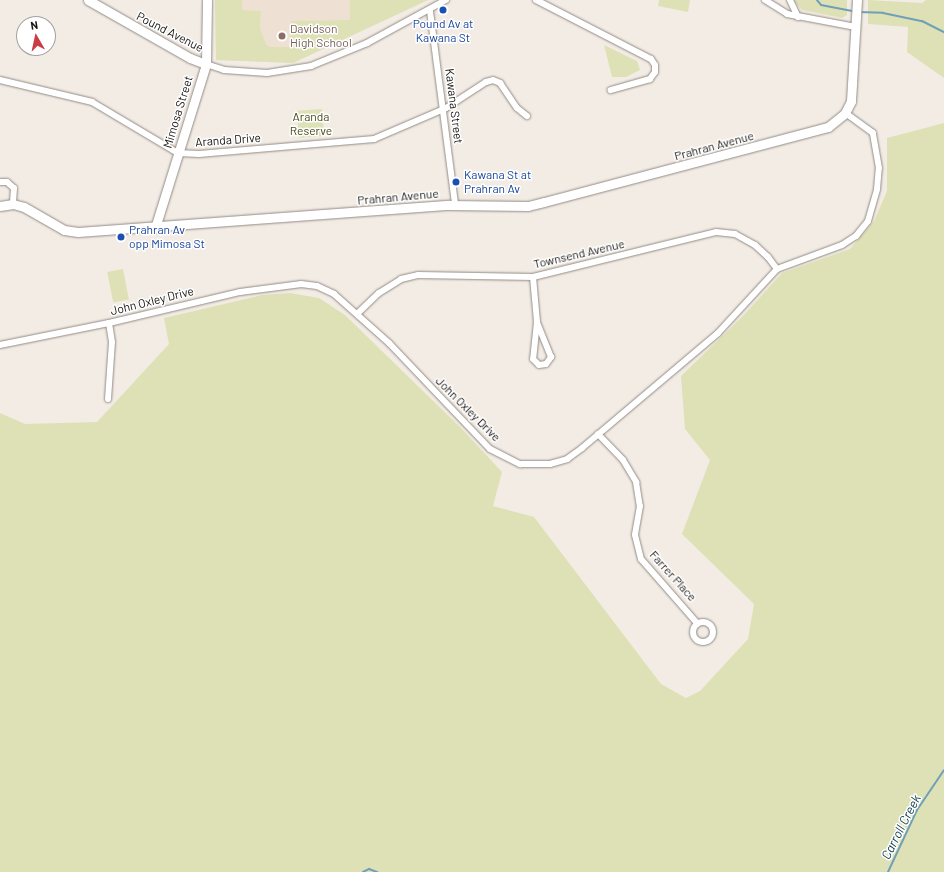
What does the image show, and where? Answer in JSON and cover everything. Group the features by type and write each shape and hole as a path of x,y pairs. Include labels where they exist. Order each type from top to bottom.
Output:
{"street":[{"name":"Pound Avenue","path":"89,0 183,54 206,64 224,70 267,73 311,66 367,43 430,11 446,0"},
{"name":"Mimosa Street","path":"155,228 206,64 207,0"},
{"path":"536,0 651,59 655,65 655,72 650,79 611,90"},
{"path":"765,0 787,14 856,27"},
{"path":"790,0 798,17"},
{"name":"Prahran Avenue","path":"0,206 13,204 30,209 58,228 70,232 155,228 455,204 528,206 828,127 845,113 851,101 854,81 857,0"},
{"name":"Kawana Street","path":"430,11 455,204"},
{"name":"Aranda Drive","path":"0,80 92,102 178,153 199,154 374,139 443,108 486,82 493,80 500,83 517,108 527,116"},
{"name":"John Oxley Drive","path":"0,345 109,323 240,292 301,284 317,286 334,294 358,314 490,449 505,458 533,465 550,464 567,459 718,332 777,269 842,245 856,236 868,221 877,189 879,168 877,146 873,133 845,113"},
{"path":"0,182 7,182 14,188 13,204"},
{"name":"Townsend Avenue","path":"358,314 379,293 401,280 418,275 533,277 716,232 735,234 755,245 768,257 777,269"},
{"path":"533,277 537,322 533,352 536,364 539,365 546,364 551,357 537,322"},
{"path":"108,399 112,342 109,323"},
{"name":"Farrer Place","path":"598,434 623,460 636,482 640,506 635,535 642,560 694,616 698,624"}],"shaded area":[{"name":"Davidson High School","path":"215,0 428,0 293,63 216,60"}],"green space":[{"name":"Davidson High School","path":"215,0 242,0 242,10 261,11 260,28 266,44 270,47 290,47 291,21 350,20 350,0 428,0 293,63 216,60"},
{"path":"659,0 690,0 688,12 658,6"},
{"path":"793,0 847,0 847,15 842,18 802,10"},
{"path":"868,0 922,3 926,0 944,0 944,78 907,52 908,27 868,24"},
{"path":"604,45 637,61 640,70 626,77 612,77"},
{"name":"Aranda Reserve","path":"322,109 324,136 299,138 297,111"},
{"path":"944,123 944,872 0,872 0,413 25,424 97,422 169,344 164,318 262,295 290,293 319,298 345,315 460,427 502,472 493,506 534,517 661,684 686,698 700,691 748,639 754,604 682,534 710,460 685,429 681,376 742,317 782,273 850,249 874,221 887,191 887,138"},
{"path":"123,269 129,299 113,302 107,272"}],"waterway":[{"path":"817,0 821,5 853,11"},
{"path":"859,12 883,13 922,21 944,32"},
{"name":"Carroll Creek","path":"888,872 917,810 944,770"},
{"name":"Carroll Creek","path":"363,872 369,869 377,872"}],"place":[{"name":"Pound Av at Kawana St","path":"443,10"},
{"name":"Davidson High School","path":"282,36"},
{"name":"Kawana St at Prahran Av","path":"456,182"},
{"name":"Prahran Av opp Mimosa St","path":"121,237"}]}
